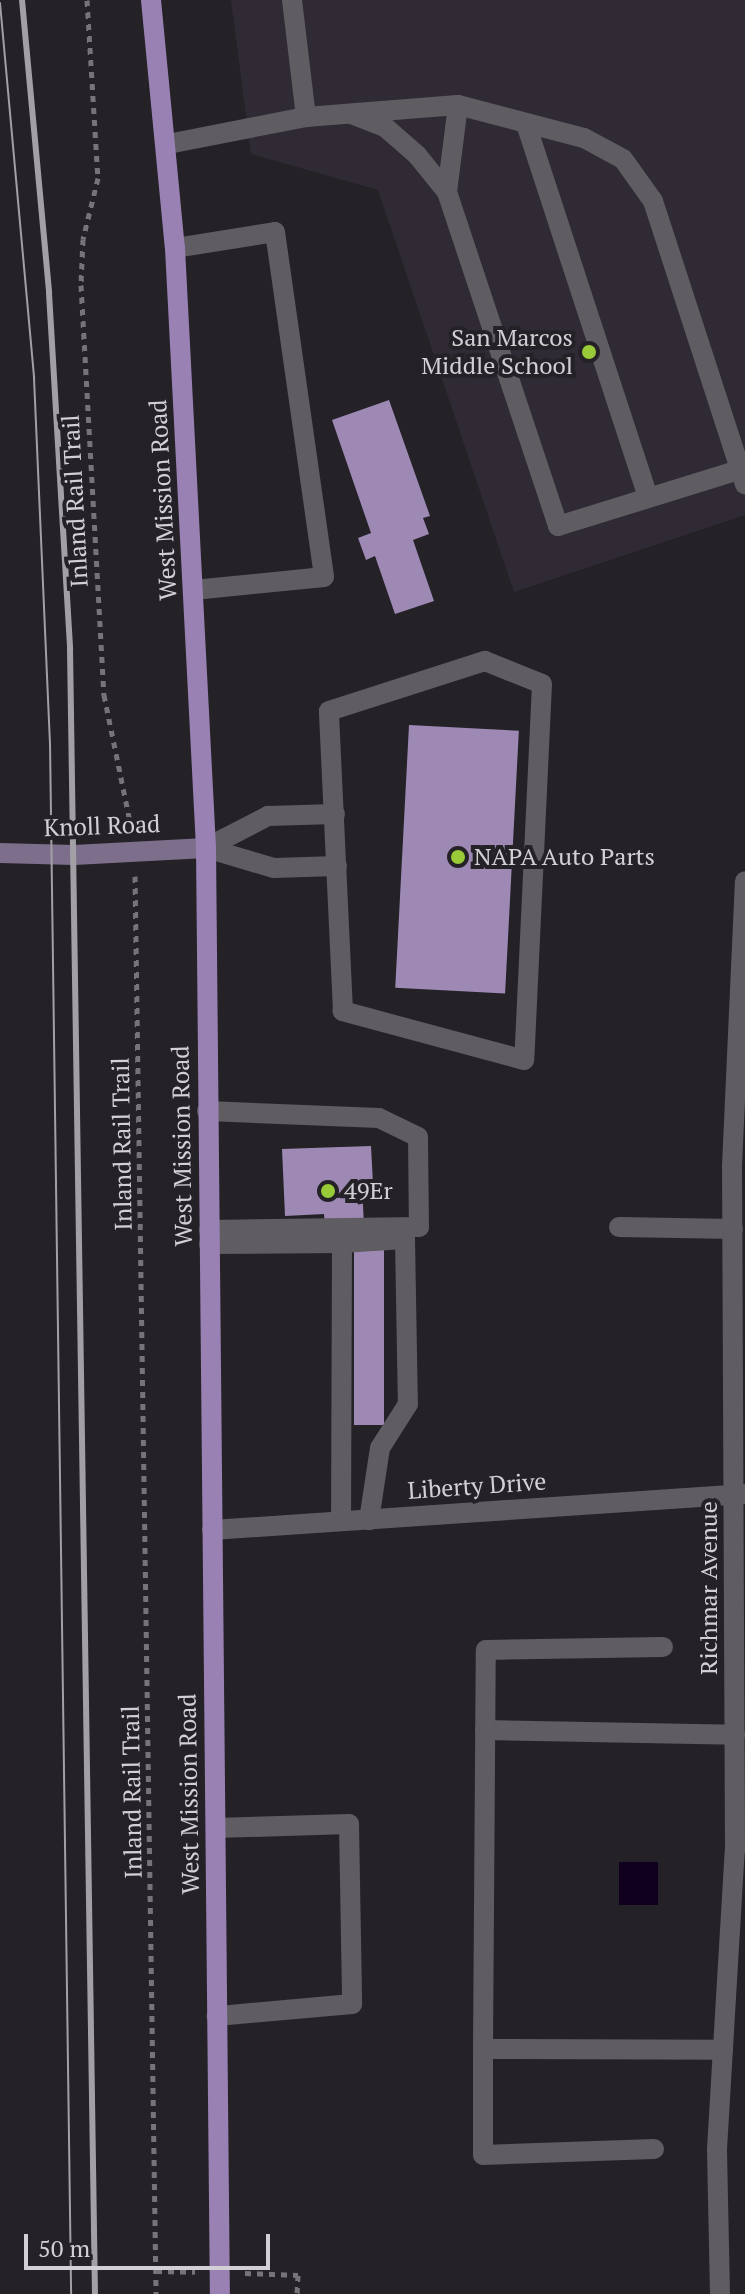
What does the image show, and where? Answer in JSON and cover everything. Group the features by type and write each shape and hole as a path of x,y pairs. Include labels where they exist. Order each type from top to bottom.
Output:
{"main road":[{"name":"West Mission Road","path":"151,0 168,144 175,248 206,848 220,2294"},
{"name":"Knoll Road","path":"0,853 206,848"}],"street":[{"path":"292,0 306,117"},
{"path":"168,144 306,117 348,112 458,105 527,127 584,138 623,159 653,201 743,474 648,498 558,526 447,192 417,155 385,127 348,112"},
{"path":"447,192 458,105"},
{"path":"527,127 648,498"},
{"path":"175,248 275,232 324,577 194,590"},
{"path":"485,661 542,684 524,1060 343,1011 335,814 329,711 485,661"},
{"path":"206,848 268,816 335,814"},
{"path":"206,848 274,868 337,866"},
{"name":"Richmar Avenue","path":"720,2294 717,2149 723,2050 739,1891 735,1735 740,1495 733,1229 745,881"},
{"path":"207,1111 379,1118 418,1137 419,1227 209,1237"},
{"path":"619,1227 733,1229"},
{"path":"209,1237 342,1243 405,1239 408,1404 380,1448 369,1520"},
{"path":"341,1521 342,1243"},
{"name":"Liberty Drive","path":"212,1530 740,1495"},
{"path":"654,2149 483,2155 486,1650 663,1647"},
{"path":"485,1730 735,1735"},
{"path":"216,1828 349,1824 352,2004 217,2016"},
{"path":"483,2049 723,2050"}],"path":[{"name":"Inland Rail Trail","path":"87,0 98,178 83,239 81,285 103,680 134,852 156,2294"}],"shaded area":[{"name":"San Marcos Middle School","path":"231,0 745,0 745,515 514,592 378,190 251,154"},
{"path":"619,1862 658,1862 658,1905 619,1905"}],"building":[{"path":"389,400 430,516 423,518 429,534 413,540 434,601 395,614 375,556 366,560 358,538 371,533 332,420"},
{"path":"409,725 519,731 505,993 395,988"},
{"path":"371,1146 373,1184 362,1184 364,1226 325,1228 324,1214 285,1216 282,1149"},
{"path":"354,1250 384,1250 384,1425 354,1425"}],"tram line":[{"path":"0,3 34,378 50,743 71,2294"}],"railway":[{"path":"22,0 49,293 70,649 95,2294"}],"place":[{"name":"San Marcos Middle School","path":"589,352"},
{"name":"NAPA Auto Parts","path":"458,857"},
{"name":"49Er","path":"328,1191"}]}
